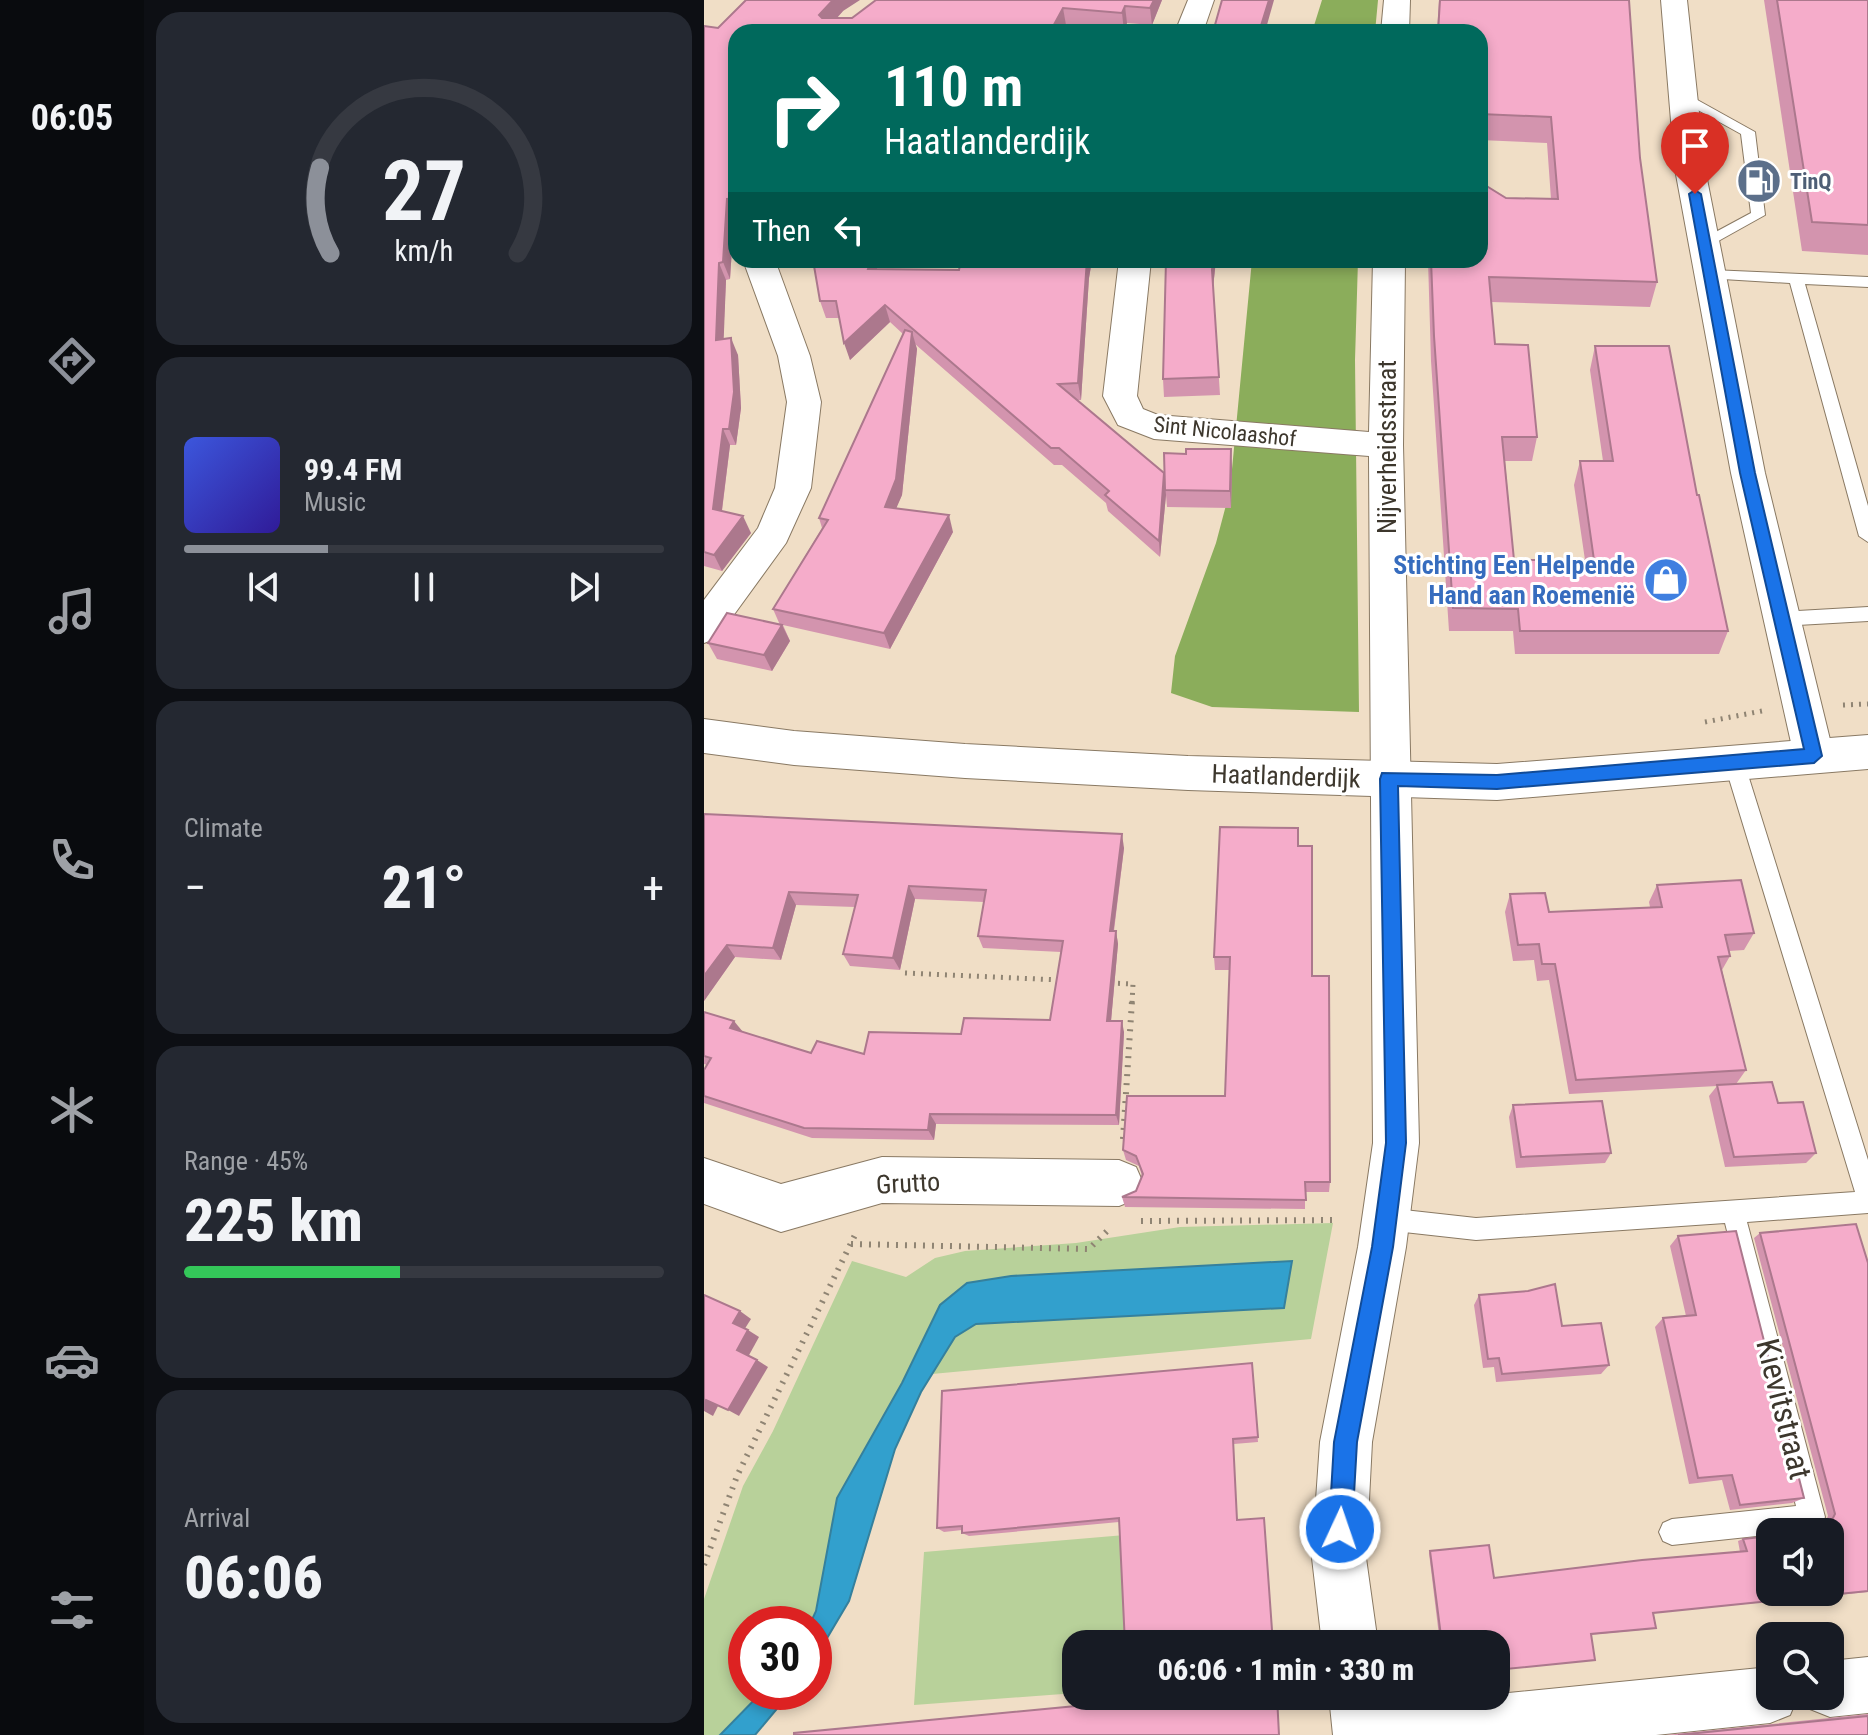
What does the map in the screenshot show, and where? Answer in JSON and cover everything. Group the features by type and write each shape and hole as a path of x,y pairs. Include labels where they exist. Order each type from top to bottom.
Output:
{"street":[{"path":"1192,24 1201,0"},
{"path":"1396,24 1397,0"},
{"path":"1674,0 1690,169 1748,473 1814,756"},
{"path":"704,628 773,534 793,488 804,402 794,356 762,268"},
{"name":"Sint Nicolaashof","path":"1134,268 1120,396 1130,417 1154,427 1386,445"},
{"name":"Nijverheidsstraat","path":"1389,268 1386,445 1389,779"},
{"name":"Haatlanderdijk","path":"704,736 794,748 965,761 1188,773 1497,782 1868,752"},
{"path":"1348,1630 1339,1558 1346,1442 1386,1219 1396,1143 1389,779"},
{"name":"Grutto","path":"704,1181 781,1208 882,1180 1119,1183"},
{"path":"1844,1688 1868,1685"},
{"path":"1372,1735 1756,1696"},
{"path":"1359,1710 1362,1735"}],"lane":[{"path":"1683,96 1748,132 1758,215 1708,260"},
{"path":"1708,260 1796,279 1868,282"},
{"path":"1796,279 1868,536"},
{"path":"1780,619 1868,614"},
{"path":"1386,1219 1476,1229 1868,1199 1734,762"},
{"name":"Kievitstraat","path":"1672,1532 1812,1517 1733,1211"}],"path":[{"path":"905,973 1072,981"},
{"path":"851,1244 1089,1249 1119,1183 1133,984 1103,982"},
{"path":"704,1565 737,1476 882,1180"}],"green space":[{"path":"1322,0 1378,0 1376,24 1314,24"},
{"path":"1251,268 1358,268 1355,360 1359,712 1212,707 1171,693 1175,656 1216,543 1230,490"},
{"path":"1333,1223 1311,1339 932,1374 955,1337 976,1324 1284,1308 940,1305 902,1383 817,1606 728,1606 728,1710 744,1710 720,1735 704,1735 704,1599 743,1486 773,1431 852,1261 906,1277 935,1258 965,1251 1076,1243 1180,1227"},
{"path":"1125,1535 1125,1630 1062,1630 1062,1694 914,1705 924,1552"}],"water":[{"path":"1292,1261 1284,1308 976,1324 955,1337 921,1392 895,1449 849,1601 832,1630 832,1606 817,1606 837,1498 902,1383 940,1305 967,1283 1011,1276"},
{"path":"744,1710 776,1710 755,1735 720,1735"}],"building":[{"path":"746,0 833,0 819,15 822,18 852,18 876,0 1154,0 1150,8 1125,6 1122,13 1063,8 1054,24 728,24 728,199 723,262 719,263 716,340 731,338 734,392 729,429 723,429 713,509 743,516 714,555 704,552 704,26 718,28"},
{"path":"1222,0 1269,0 1262,24 1215,24"},
{"path":"1440,0 1629,0 1640,158 1657,282 1489,277 1495,344 1528,345 1537,437 1502,437 1514,560 1594,560 1580,461 1613,461 1595,346 1669,346 1697,495 1728,631 1520,631 1518,609 1453,608 1431,268 1488,268 1488,187 1506,198 1558,199 1551,117 1488,114 1488,24 1438,24"},
{"path":"1777,0 1868,0 1868,225 1812,222"},
{"path":"814,268 1086,268 1078,383 1058,384 1164,473 1159,541 1105,495 1109,491 1059,448 1051,448 885,305 844,343 836,301 820,301"},
{"path":"1166,268 1212,268 1219,377 1163,379"},
{"path":"905,330 912,332 896,479 885,507 949,515 884,633 773,609 828,520 819,518"},
{"path":"1186,449 1231,449 1230,491 1165,490 1164,453 1186,454"},
{"path":"727,613 782,625 764,655 708,643"},
{"path":"704,814 1122,834 1110,931 1116,931 1107,1021 1122,1021 1116,1115 930,1114 928,1130 804,1128 704,1096 704,1070 711,1058 704,1056 704,1012 734,1021 730,1028 811,1053 817,1041 864,1054 869,1032 961,1034 964,1018 1050,1020 1063,941 978,936 986,890 909,886 893,958 843,954 858,895 789,892 773,948 727,945 704,976"},
{"path":"1220,827 1298,828 1298,846 1312,846 1312,976 1329,976 1330,1182 1305,1182 1306,1200 1122,1197 1136,1191 1143,1174 1136,1156 1123,1150 1127,1096 1225,1096 1230,957 1214,957"},
{"path":"1741,880 1754,933 1725,935 1730,956 1718,957 1746,1070 1576,1080 1555,964 1542,964 1539,944 1518,945 1510,894 1545,893 1549,912 1662,907 1657,885"},
{"path":"1772,1082 1778,1103 1803,1102 1816,1153 1734,1157 1717,1085"},
{"path":"1602,1101 1611,1153 1521,1157 1513,1105"},
{"path":"1856,1224 1868,1263 1868,1591 1844,1593 1844,1518 1833,1518 1835,1514 1760,1233"},
{"path":"1736,1231 1804,1498 1740,1505 1732,1475 1698,1478 1663,1318 1696,1315 1678,1236"},
{"path":"1555,1284 1562,1326 1601,1323 1609,1365 1502,1374 1499,1358 1488,1359 1479,1295 1528,1291"},
{"path":"704,1295 740,1311 733,1323 748,1330 737,1350 757,1360 728,1410 706,1400 704,1404"},
{"path":"1252,1363 1258,1437 1233,1439 1237,1520 1264,1518 1272,1630 1124,1630 1119,1518 962,1533 962,1526 937,1528 942,1391"},
{"path":"1756,1538 1756,1602 1653,1613 1656,1628 1591,1634 1595,1660 1510,1669 1510,1630 1440,1630 1430,1551 1489,1545 1494,1578 1747,1551 1743,1539"},
{"path":"1062,1707 1062,1710 1278,1710 1279,1735 794,1735"},
{"path":"1868,1716 1868,1735 1678,1735"}],"place":[{"name":"TinQ","path":"1759,181"},
{"name":"Stichting Een Helpende Hand aan Roemenië","path":"1666,580"}],"route":[{"path":"1340,1529 1346,1442 1382,1247 1396,1143 1389,779 1497,782 1814,756 1748,473 1695,194"}]}
